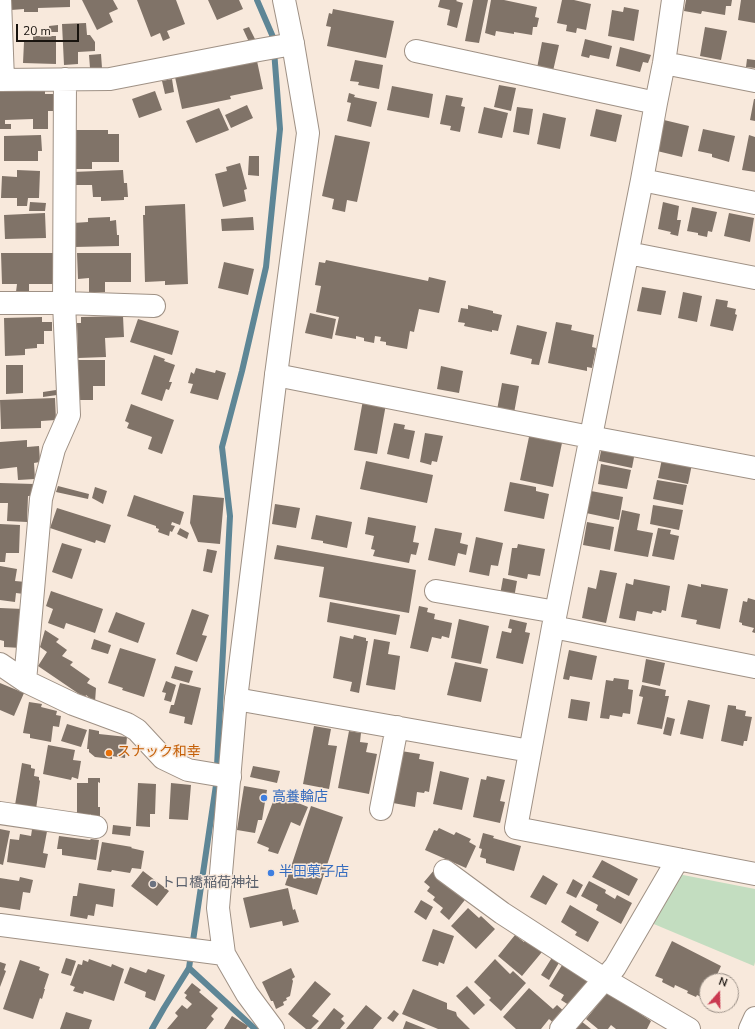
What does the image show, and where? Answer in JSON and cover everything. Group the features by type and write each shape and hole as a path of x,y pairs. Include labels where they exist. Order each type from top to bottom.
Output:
{"street":[{"path":"0,0 2,80 110,79 293,44"},
{"path":"273,1029 217,952 218,908 236,699 276,375 308,133 284,0"},
{"path":"673,0 664,63 642,180 554,620 516,828 755,874"},
{"path":"416,51 656,103"},
{"path":"664,63 755,81"},
{"path":"25,681 41,498 54,449 69,415 64,303 65,79"},
{"path":"642,180 755,203"},
{"path":"628,253 755,278"},
{"path":"0,303 64,303 154,306"},
{"path":"276,375 755,468"},
{"path":"436,591 755,667"},
{"path":"0,664 25,681 73,704 127,724 137,730 163,758 188,770 230,777"},
{"path":"236,699 530,751"},
{"path":"381,809 397,727"},
{"path":"0,813 96,827"},
{"path":"561,1029 615,967 678,859"},
{"path":"445,871 502,913 604,978 689,1029"},
{"path":"0,925 217,952"},
{"path":"750,1029 755,1018"}],"green space":[{"path":"678,874 755,889 754,966 649,922"}],"building":[{"path":"10,0 70,0 70,7 38,8 38,12 24,12 24,9 11,10"},
{"path":"82,0 113,0 118,9 109,13 113,22 97,30"},
{"path":"137,0 176,0 185,24 167,31 170,38 163,41 160,33 151,37"},
{"path":"208,0 239,0 243,9 217,20"},
{"path":"440,0 457,0 456,1 463,3 457,28 447,25 450,10 438,7"},
{"path":"473,0 488,0 479,43 465,41"},
{"path":"491,0 504,0 537,7 535,17 539,18 537,27 533,27 532,35 496,31 495,36 485,33"},
{"path":"562,0 574,0 591,4 586,30 577,28 576,33 566,31 567,25 557,23"},
{"path":"686,0 732,0 731,6 726,6 725,15 702,11 701,14 684,11"},
{"path":"741,0 755,0 755,23 738,20"},
{"path":"624,7 639,10 634,41 608,36 612,10 623,12"},
{"path":"333,9 394,21 386,58 327,46 331,27 326,26 329,13 332,14"},
{"path":"86,23 87,35 90,35 95,42 95,51 78,52 78,64 64,65 62,24"},
{"path":"58,25 58,32 49,32 49,26"},
{"path":"249,27 255,39 249,42 243,29"},
{"path":"705,27 727,31 721,60 700,56"},
{"path":"33,36 56,36 56,64 23,63 24,42 33,42"},
{"path":"585,39 612,46 609,59 590,55 589,58 581,56"},
{"path":"542,42 559,45 553,71 537,68"},
{"path":"620,47 651,55 648,63 643,62 640,72 616,66"},
{"path":"101,54 102,68 90,68 89,55"},
{"path":"747,59 755,60 755,68 746,67"},
{"path":"355,60 383,65 379,89 358,85 359,82 350,81"},
{"path":"257,61 263,89 230,96 231,99 182,109 175,77"},
{"path":"172,79 174,92 165,94 162,81"},
{"path":"499,85 516,88 511,111 494,107"},
{"path":"392,86 433,94 429,118 387,110"},
{"path":"0,91 45,91 45,94 55,94 55,111 48,111 48,129 33,129 33,119 5,120 5,124 11,124 11,129 0,129"},
{"path":"155,91 162,110 139,118 132,99"},
{"path":"349,93 355,95 354,97 377,102 371,127 347,121 351,103 347,102"},
{"path":"446,95 463,98 461,106 465,107 460,132 450,130 451,126 440,124"},
{"path":"755,99 755,121 750,120"},
{"path":"247,105 253,118 231,128 225,115"},
{"path":"484,107 508,113 502,138 478,133"},
{"path":"517,107 533,109 529,135 513,132"},
{"path":"219,108 229,130 196,143 186,121"},
{"path":"596,109 622,115 616,142 590,136"},
{"path":"543,113 566,118 560,149 537,144"},
{"path":"664,120 689,126 682,157 657,151"},
{"path":"703,129 735,136 729,162 712,157 712,154 698,151"},
{"path":"72,130 108,130 108,134 119,134 119,162 92,162 92,169 72,169"},
{"path":"41,135 42,151 38,151 38,161 4,161 4,136"},
{"path":"335,135 370,142 357,202 347,200 345,212 332,209 334,199 322,196"},
{"path":"749,135 755,137 755,172 742,170"},
{"path":"249,156 259,156 259,176 248,175"},
{"path":"240,163 247,189 244,190 246,201 223,207 215,174 227,171 226,167"},
{"path":"17,170 40,171 39,198 28,198 27,206 17,206 17,198 1,198 2,176 17,177"},
{"path":"123,170 124,183 127,183 128,197 124,197 124,200 101,201 101,197 93,197 92,185 73,185 72,172"},
{"path":"30,202 46,203 45,211 29,211"},
{"path":"663,202 679,206 677,220 681,220 678,236 670,234 671,232 658,229"},
{"path":"185,204 188,284 165,285 165,281 145,282 143,215 145,215 145,206"},
{"path":"692,207 717,212 712,232 708,231 707,237 698,235 698,233 687,231"},
{"path":"45,213 46,238 5,239 4,215"},
{"path":"729,213 754,218 750,242 724,236"},
{"path":"110,217 110,221 116,220 117,235 119,235 119,246 74,247 73,223 88,222 88,218"},
{"path":"253,217 254,230 222,231 221,219"},
{"path":"1,253 57,253 57,284 29,284 29,292 16,292 17,284 2,284"},
{"path":"77,253 131,253 131,282 105,282 105,292 89,292 89,278 78,279"},
{"path":"326,260 428,281 429,277 446,281 439,313 419,309 414,332 410,331 407,349 386,345 386,342 380,341 381,337 375,336 374,343 364,341 364,338 356,336 356,339 335,335 339,317 316,312 321,286 315,285 319,262 325,263"},
{"path":"224,262 254,269 248,295 218,288"},
{"path":"642,287 666,291 661,315 637,311"},
{"path":"683,292 702,296 697,322 678,318"},
{"path":"716,299 728,301 727,307 736,309 735,314 737,315 733,331 710,326"},
{"path":"468,305 493,311 493,313 502,315 498,331 492,330 492,332 464,326 465,323 458,322 461,308 468,309"},
{"path":"310,313 336,319 332,339 305,333"},
{"path":"123,316 124,337 105,338 106,357 78,358 77,323 81,323 81,317"},
{"path":"42,317 42,322 52,322 52,331 44,331 44,344 37,344 37,348 25,349 25,355 5,356 4,318"},
{"path":"138,319 179,331 172,355 130,342"},
{"path":"556,322 572,325 571,330 594,335 592,347 596,348 592,368 587,367 587,371 548,363"},
{"path":"517,325 547,332 539,365 531,364 532,359 510,354"},
{"path":"154,355 175,365 169,382 172,382 169,390 166,389 162,401 141,394"},
{"path":"76,360 105,360 105,386 93,386 93,400 76,400"},
{"path":"6,365 23,365 23,393 6,394"},
{"path":"441,366 463,371 459,393 437,389"},
{"path":"196,368 215,373 216,370 226,373 218,400 190,393 193,384 188,383 191,372 194,374"},
{"path":"502,383 519,386 514,413 497,410"},
{"path":"56,390 57,395 43,397 43,392"},
{"path":"55,398 56,420 41,421 41,428 1,429 0,400"},
{"path":"363,400 386,404 377,454 354,450"},
{"path":"131,404 174,420 162,454 148,449 152,437 127,428 129,423 125,421"},
{"path":"394,423 405,425 404,429 415,431 409,459 387,454"},
{"path":"530,432 563,438 553,487 520,480"},
{"path":"425,433 443,436 437,462 432,461 431,465 420,462"},
{"path":"27,440 27,447 39,446 40,462 34,463 35,479 18,480 17,467 0,469 0,442"},
{"path":"602,446 635,452 632,468 599,461"},
{"path":"662,459 692,464 688,484 658,478"},
{"path":"366,461 433,475 427,503 360,489"},
{"path":"601,464 631,470 627,489 598,484"},
{"path":"657,480 687,485 683,505 653,499"},
{"path":"510,482 536,487 536,491 549,494 544,519 504,511"},
{"path":"0,483 34,484 33,496 28,496 27,522 7,521 8,503 0,503"},
{"path":"58,486 89,494 88,499 56,492"},
{"path":"95,487 107,491 103,504 92,498"},
{"path":"591,491 623,497 619,520 586,513"},
{"path":"134,495 184,512 180,525 172,522 171,525 175,526 172,532 170,531 169,536 158,532 159,529 156,528 156,526 127,516"},
{"path":"193,495 224,498 220,544 198,542 190,523"},
{"path":"275,504 300,508 296,528 272,524"},
{"path":"653,505 683,510 679,530 650,524"},
{"path":"57,508 111,525 105,543 96,540 95,543 50,528"},
{"path":"622,510 640,514 637,530 653,533 648,557 614,551"},
{"path":"316,515 352,522 347,548 311,539"},
{"path":"368,517 416,526 413,542 419,543 416,555 411,554 409,563 373,556 375,550 371,549 374,536 365,534"},
{"path":"587,522 614,527 610,550 583,545"},
{"path":"0,524 20,525 19,553 6,553 5,562 0,562"},
{"path":"180,528 189,533 187,539 177,534"},
{"path":"435,528 462,533 460,543 468,545 466,555 458,553 455,566 428,560"},
{"path":"658,528 671,530 670,534 679,536 674,560 652,556"},
{"path":"476,537 503,543 498,566 491,565 489,576 469,572"},
{"path":"62,543 82,549 72,579 52,572"},
{"path":"518,544 545,549 540,576 528,574 527,579 508,575 512,548 517,548"},
{"path":"277,545 416,570 409,613 319,597 324,567 274,559"},
{"path":"207,549 217,551 212,573 203,571"},
{"path":"0,566 17,569 15,581 26,582 24,594 16,593 15,602 0,600"},
{"path":"600,570 617,573 606,623 582,618 588,587 596,589"},
{"path":"503,578 517,581 514,598 500,595"},
{"path":"634,579 670,586 666,611 662,610 661,613 653,611 652,614 637,611 635,621 619,618 626,583 633,585"},
{"path":"688,584 701,587 701,584 728,589 720,629 696,624 697,620 681,617"},
{"path":"51,591 103,609 95,633 66,623 64,629 48,623 53,609 46,606"},
{"path":"748,598 755,600 755,633 752,632 754,628 742,625 742,623 739,622 743,601 747,602"},
{"path":"330,602 400,615 396,635 327,622"},
{"path":"419,606 428,608 427,612 435,614 434,619 452,623 449,638 442,636 441,639 432,637 428,652 410,648"},
{"path":"0,608 23,609 21,648 4,647 4,641 0,640"},
{"path":"192,609 209,615 202,635 207,636 197,662 176,654"},
{"path":"116,612 145,623 138,643 108,632"},
{"path":"459,619 489,626 481,664 451,658"},
{"path":"510,619 527,623 525,632 530,633 523,664 496,658 502,631 511,633 512,629 508,628"},
{"path":"45,630 59,639 56,642 67,650 62,656 73,662 70,665 90,679 87,683 96,688 95,702 86,695 85,698 38,666 47,652 40,647"},
{"path":"354,635 366,638 366,641 368,641 359,693 350,691 352,682 333,678 340,636 353,639"},
{"path":"94,639 111,645 108,654 91,649"},
{"path":"374,639 390,642 388,654 400,656 395,690 366,685"},
{"path":"120,648 156,659 144,697 122,690 123,688 108,683"},
{"path":"569,650 597,656 592,680 570,676 569,680 563,679"},
{"path":"646,659 665,663 660,686 642,682"},
{"path":"455,662 488,669 481,702 447,695"},
{"path":"175,666 193,671 189,683 171,678"},
{"path":"614,678 629,680 628,689 633,690 630,714 623,713 622,717 610,715 609,719 600,718 606,680 613,681"},
{"path":"166,681 176,685 171,702 164,700 166,693 162,692"},
{"path":"0,683 24,693 14,716 0,710"},
{"path":"180,683 201,688 192,725 184,723 185,717 169,713 171,705 174,705"},
{"path":"642,685 666,690 665,696 669,696 662,729 637,724 643,697 639,696"},
{"path":"571,699 590,702 587,721 568,718"},
{"path":"688,700 710,705 703,739 680,734"},
{"path":"29,702 42,704 41,707 57,711 56,715 61,716 59,727 53,726 51,742 30,738 30,734 23,733"},
{"path":"728,705 736,706 736,709 746,711 745,716 752,717 747,741 744,741 743,746 721,741"},
{"path":"667,717 675,719 671,736 663,734"},
{"path":"67,724 87,730 81,747 61,741"},
{"path":"314,726 331,729 328,745 337,746 329,789 303,784"},
{"path":"89,729 99,731 99,734 127,737 125,758 112,756 112,759 95,757 89,752 89,749 87,749"},
{"path":"349,731 361,733 360,742 368,743 366,752 377,754 369,794 338,788"},
{"path":"48,745 75,750 73,760 81,761 78,779 72,777 71,780 43,774"},
{"path":"401,751 420,754 419,759 434,762 429,792 417,792 415,807 393,803"},
{"path":"22,763 31,765 31,768 35,769 34,776 39,777 40,781 36,809 15,805"},
{"path":"253,766 280,771 277,783 250,777"},
{"path":"440,771 469,778 462,810 433,804"},
{"path":"487,776 505,780 500,801 505,802 500,823 473,817 481,779 486,780"},
{"path":"88,778 100,778 100,783 98,782 98,807 100,807 100,818 91,817 91,814 77,814 77,783 88,783"},
{"path":"138,783 156,784 155,814 150,814 150,827 136,826"},
{"path":"171,783 191,785 188,820 169,819"},
{"path":"244,786 267,790 262,820 258,820 255,833 237,830"},
{"path":"276,794 308,807 300,826 291,822 278,854 268,851 269,848 257,843"},
{"path":"311,806 343,817 317,895 285,885"},
{"path":"33,823 48,826 43,853 48,854 45,868 7,862 10,839 19,840 20,834 31,836"},
{"path":"113,825 131,827 130,836 112,834"},
{"path":"439,828 454,835 456,832 471,839 469,842 476,846 466,868 425,850 434,830 437,831"},
{"path":"0,829 10,831 3,865 0,864"},
{"path":"483,833 494,836 493,838 521,846 514,871 486,863 486,859 480,857 482,849 479,848"},
{"path":"59,836 99,840 96,860 62,855 62,849 57,849"},
{"path":"102,842 132,847 131,848 144,851 141,869 132,868 130,873 112,870 111,872 97,870"},
{"path":"602,860 638,879 629,896 592,877"},
{"path":"435,869 468,896 449,920 440,912 443,908 433,900 435,897 427,891 430,887 424,882"},
{"path":"143,871 169,891 157,906 131,886"},
{"path":"543,875 558,884 546,905 530,897"},
{"path":"20,877 33,880 30,893 23,892 20,910 0,907 0,878 19,881"},
{"path":"573,879 583,885 576,898 566,893"},
{"path":"589,881 606,890 605,893 615,899 617,895 632,903 621,924 596,910 598,905 581,896"},
{"path":"79,883 115,889 113,907 96,904 94,916 88,915 87,919 70,916 73,896 77,896"},
{"path":"288,888 293,910 295,909 299,922 283,926 282,921 250,928 243,898"},
{"path":"421,900 433,907 426,920 414,912"},
{"path":"570,905 599,922 588,942 575,935 577,932 561,922"},
{"path":"468,908 479,918 481,916 495,929 476,949 451,926"},
{"path":"433,929 454,936 444,964 439,962 438,966 422,961"},
{"path":"515,935 524,942 526,939 542,952 522,976 498,956"},
{"path":"672,941 721,966 718,973 699,973 699,996 697,995 696,997 687,993 688,991 675,985 674,988 662,982 663,979 655,976"},
{"path":"553,956 560,961 549,980 541,975"},
{"path":"66,958 76,961 71,976 61,973"},
{"path":"89,959 111,967 112,964 124,969 114,1001 84,991 83,994 73,991 75,987 70,985 78,964 82,965 83,960 88,962"},
{"path":"495,959 510,974 513,971 526,983 501,1011 489,1000 491,998 474,982"},
{"path":"20,960 40,967 39,970 49,974 42,999 40,998 33,1019 3,1009"},
{"path":"0,962 6,964 4,970 6,971 0,987"},
{"path":"564,962 595,981 572,1007 561,1000 564,995 549,986"},
{"path":"130,967 146,973 148,969 165,975 155,1001 145,997 146,992 124,983"},
{"path":"291,968 295,977 292,979 293,981 290,996 283,1002 284,1005 276,1009 262,982"},
{"path":"315,981 331,994 312,1016 319,1021 311,1029 306,1029 288,1014"},
{"path":"192,983 201,990 199,992 218,1008 211,1016 214,1019 206,1029 167,1029 178,1016 175,1013 182,1005 187,1009 192,1004 185,998 187,995 184,993"},
{"path":"467,986 485,1005 474,1015 456,996"},
{"path":"529,988 553,1009 557,1005 566,1013 556,1025 549,1019 541,1029 516,1029 503,1017"},
{"path":"413,989 447,1003 447,1009 456,1012 457,1016 470,1029 438,1029 402,1014"},
{"path":"608,992 651,1021 647,1029 616,1029 611,1025 608,1029 598,1029 586,1019"},
{"path":"366,1005 382,1018 373,1029 346,1029"},
{"path":"334,1008 344,1016 341,1019 345,1023 340,1029 317,1029"},
{"path":"394,1010 399,1014 393,1022 387,1018"},
{"path":"66,1012 92,1020 89,1029 60,1029"},
{"path":"232,1016 248,1026 246,1029 224,1029"},
{"path":"406,1021 426,1029 403,1029"},
{"path":"581,1021 591,1029 574,1029"}],"waterway":[{"path":"255,1029 189,968 216,785 230,516 222,447 242,371 266,267 280,129 273,37 257,0"},
{"path":"152,1029 189,968"}],"place":[{"name":"スナック和幸","path":"109,753"},
{"name":"高養輪店","path":"264,798"},
{"name":"半田菓子店","path":"271,873"},
{"name":"トロ橋稲荷神社","path":"153,884"}]}
